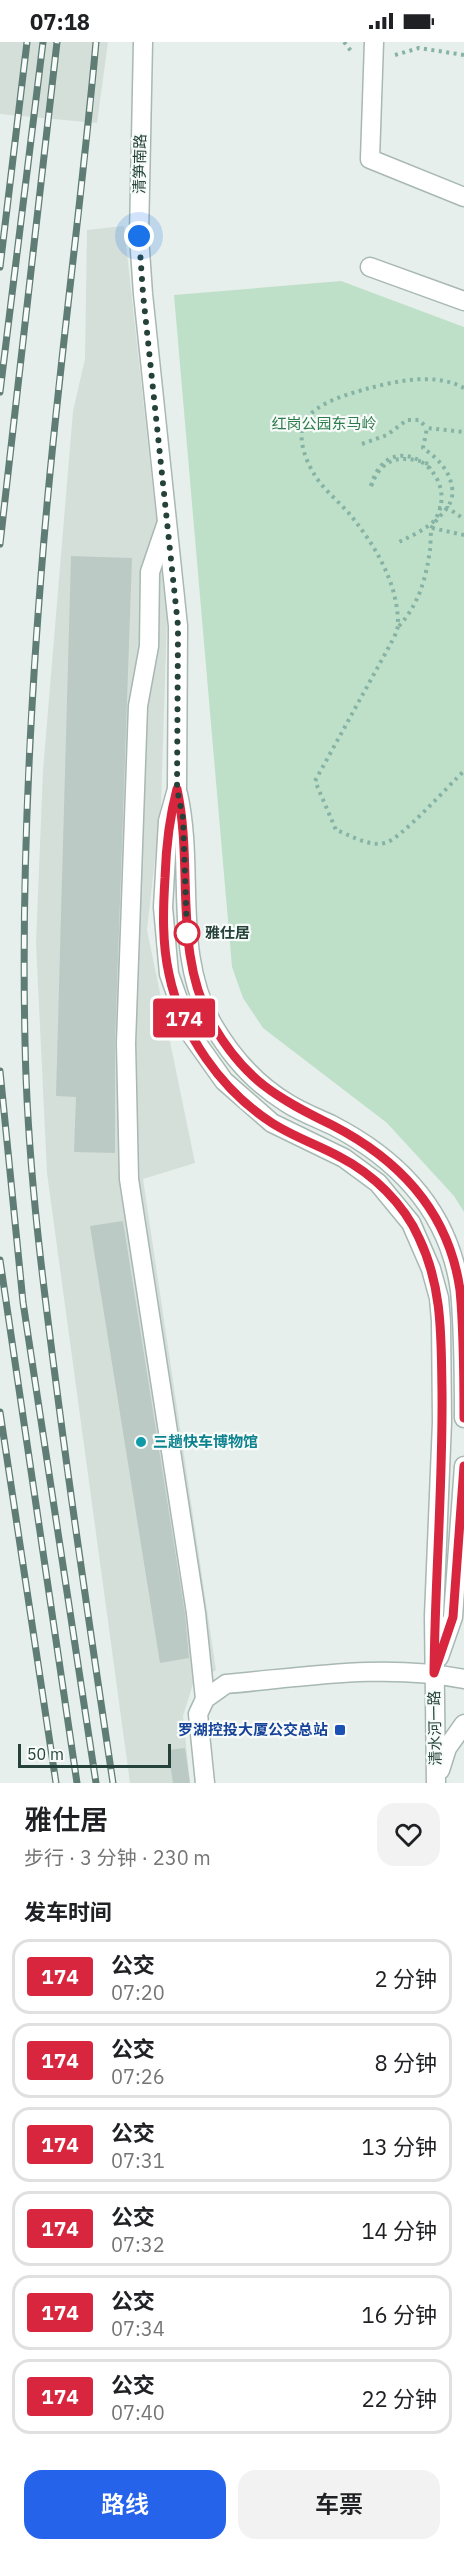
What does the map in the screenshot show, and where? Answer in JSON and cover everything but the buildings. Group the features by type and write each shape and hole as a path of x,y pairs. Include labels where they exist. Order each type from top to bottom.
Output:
{"street":[{"name":"清笋南路","path":"143,42 139,236 178,626 177,789 168,831 163,907 165,945 172,985 190,1033 224,1080 257,1112 298,1137 344,1158 378,1183 411,1223 426,1253 436,1283 441,1320 442,1433 434,1673"},
{"path":"374,42 370,159 464,197"},
{"path":"370,267 464,301"},
{"path":"168,521 150,572 149,646 138,706 126,1043 129,1179 196,1613 205,1699"},
{"name":"清笋南路","path":"177,789 183,818 188,944 193,976 206,1011 223,1041 251,1075 288,1104 367,1146 399,1171 431,1208 450,1249 460,1290 463,1325 464,1418"},
{"path":"205,1783 198,1714 205,1699 226,1684 381,1670 434,1673 453,1617 464,1466"},
{"path":"455,1575 464,1603"},
{"name":"清水河一路","path":"434,1673 464,1667"},
{"name":"清水河一路","path":"434,1673 464,1679"},
{"name":"清水河一路","path":"434,1673 436,1783"},
{"path":"436,1783 447,1748 464,1724"}],"path":[{"path":"344,42 351,51"},
{"path":"395,55 419,48 464,55"},
{"path":"398,626 394,599 380,557 352,517 314,475 305,457 302,437 305,420 319,408 384,384 433,379 464,388"},
{"path":"362,444 387,435 407,420 419,420 427,428 464,432"},
{"path":"427,428 423,448 437,457 448,473 452,489 448,508 432,528 426,574 409,615 398,626 390,645 315,781 336,830 372,843 384,844 399,837 464,771"},
{"path":"399,542 424,530 442,512 450,491 447,481 432,463 407,456 385,462 375,473 371,486 377,473 396,459 407,457 421,460 430,465 429,468"},
{"path":"438,508 448,508 464,519"},
{"path":"432,528 464,535"}],"shaded area":[{"path":"0,42 108,42 97,123 0,114"},
{"path":"124,226 167,618 161,805 147,930 195,1163 143,1179 216,1670 193,1684 183,1716 190,1783 130,1783 47,1173 36,943 43,771 73,411 85,359 87,230"}],"green space":[{"name":"红岗公园东马岭","path":"341,281 464,327 464,1212 454,1196 387,1123 263,1028 243,998 232,967 174,295"}],"railway":[{"path":"0,267 27,42"},
{"path":"0,392 43,42"},
{"path":"0,544 57,42"},
{"path":"96,42 41,572 28,773 24,974 26,1084 40,1255 69,1483 113,1783"},
{"path":"0,1071 23,1302 96,1783"},
{"path":"0,1260 77,1783"},
{"path":"0,1412 56,1783"}],"bus line":[{"name":"174","path":"464,1418 463,1325 460,1290 450,1249 431,1208 399,1171 367,1146 288,1104 251,1075 223,1041 200,998 193,976 188,944 183,818 177,789 168,821 163,907 165,945 175,996 190,1033 200,1050 224,1080 257,1112 298,1137 344,1158 378,1183 411,1223 426,1253 436,1283 441,1320 442,1465 434,1616 434,1673 453,1617 464,1466"}],"place":[{"name":"雅仕居","path":"187,933"},
{"name":"三趟快车博物馆","path":"141,1442"},
{"name":"罗湖控投大厦公交总站","path":"340,1730"}],"route":[{"path":"139,236 178,626 177,789 183,818 187,933"}]}
